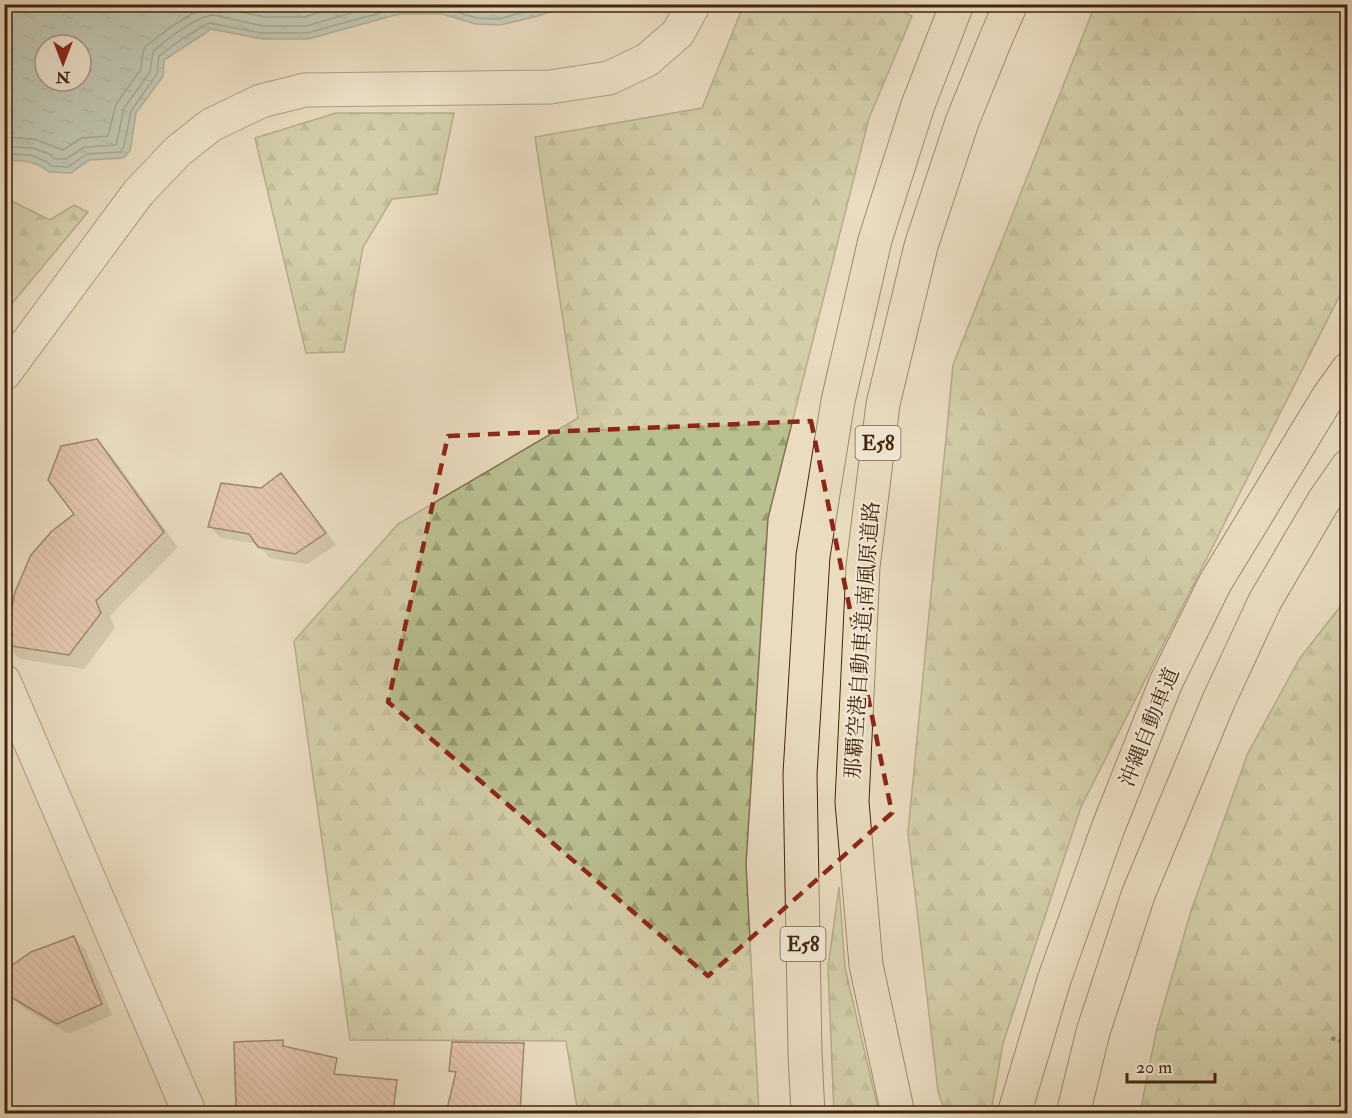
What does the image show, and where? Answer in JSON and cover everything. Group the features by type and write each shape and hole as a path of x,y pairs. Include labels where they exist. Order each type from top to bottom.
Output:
{"highway":[{"name":"E58","path":"808,1113 800,774 813,556 838,400 875,240 918,105 957,4"},
{"name":"那覇空港自動車道;南風原道路","path":"898,1113 866,964 852,802 863,567 883,404 921,246 962,122 1011,4"},
{"name":"沖縄自動車道","path":"1014,1113 1054,980 1108,828 1166,682 1215,583 1347,369"},
{"path":"1073,1113 1093,1032 1138,895 1219,700 1265,601 1323,502 1347,466"}],"street":[{"path":"4,374 138,193 178,151 211,125 261,100 305,90 550,87 609,78 647,60 678,33 694,4"},
{"path":"4,681 190,1113"}],"path":[{"path":"1331,1038 1347,1043"}],"highlighted area":[{"path":"811,421 892,813 708,976 388,702 448,436"}],"green space":[{"path":"744,4 889,5 912,16 869,118 768,518 746,864 759,1113 578,1113 566,1041 350,1040 294,641 398,524 578,418 535,137 702,108"},
{"path":"1095,5 1347,5 1347,281 1081,807 1003,1043 991,1113 945,1113 938,1091 908,833 953,365"},
{"path":"336,113 454,113 437,194 392,199 363,247 344,352 306,353 255,138"},
{"path":"5,198 50,220 74,205 88,212 5,312"},
{"path":"1347,598 1347,1113 1140,1113 1157,1028 1191,911 1248,753 1300,658"},
{"path":"839,887 845,968 879,1113 834,1113 828,967"}],"water":[{"path":"5,4 571,4 538,16 500,25 476,24 442,14 399,14 308,39 262,39 211,29 164,60 163,76 136,113 130,151 123,158 89,160 71,173 49,172 34,163 5,160"}],"building":[{"path":"97,439 164,532 96,601 101,613 69,655 4,645 15,592 31,555 52,531 74,514 48,480 61,446"},
{"path":"281,473 326,533 295,554 258,547 249,534 208,527 221,483 261,488"},
{"path":"74,936 102,1004 57,1024 9,996 4,983 4,971 31,952"},
{"path":"283,1040 283,1046 337,1058 334,1074 397,1080 393,1113 290,1113 292,1107 236,1107 234,1042"},
{"path":"452,1042 524,1043 520,1113 446,1113 456,1072 449,1071"}]}
